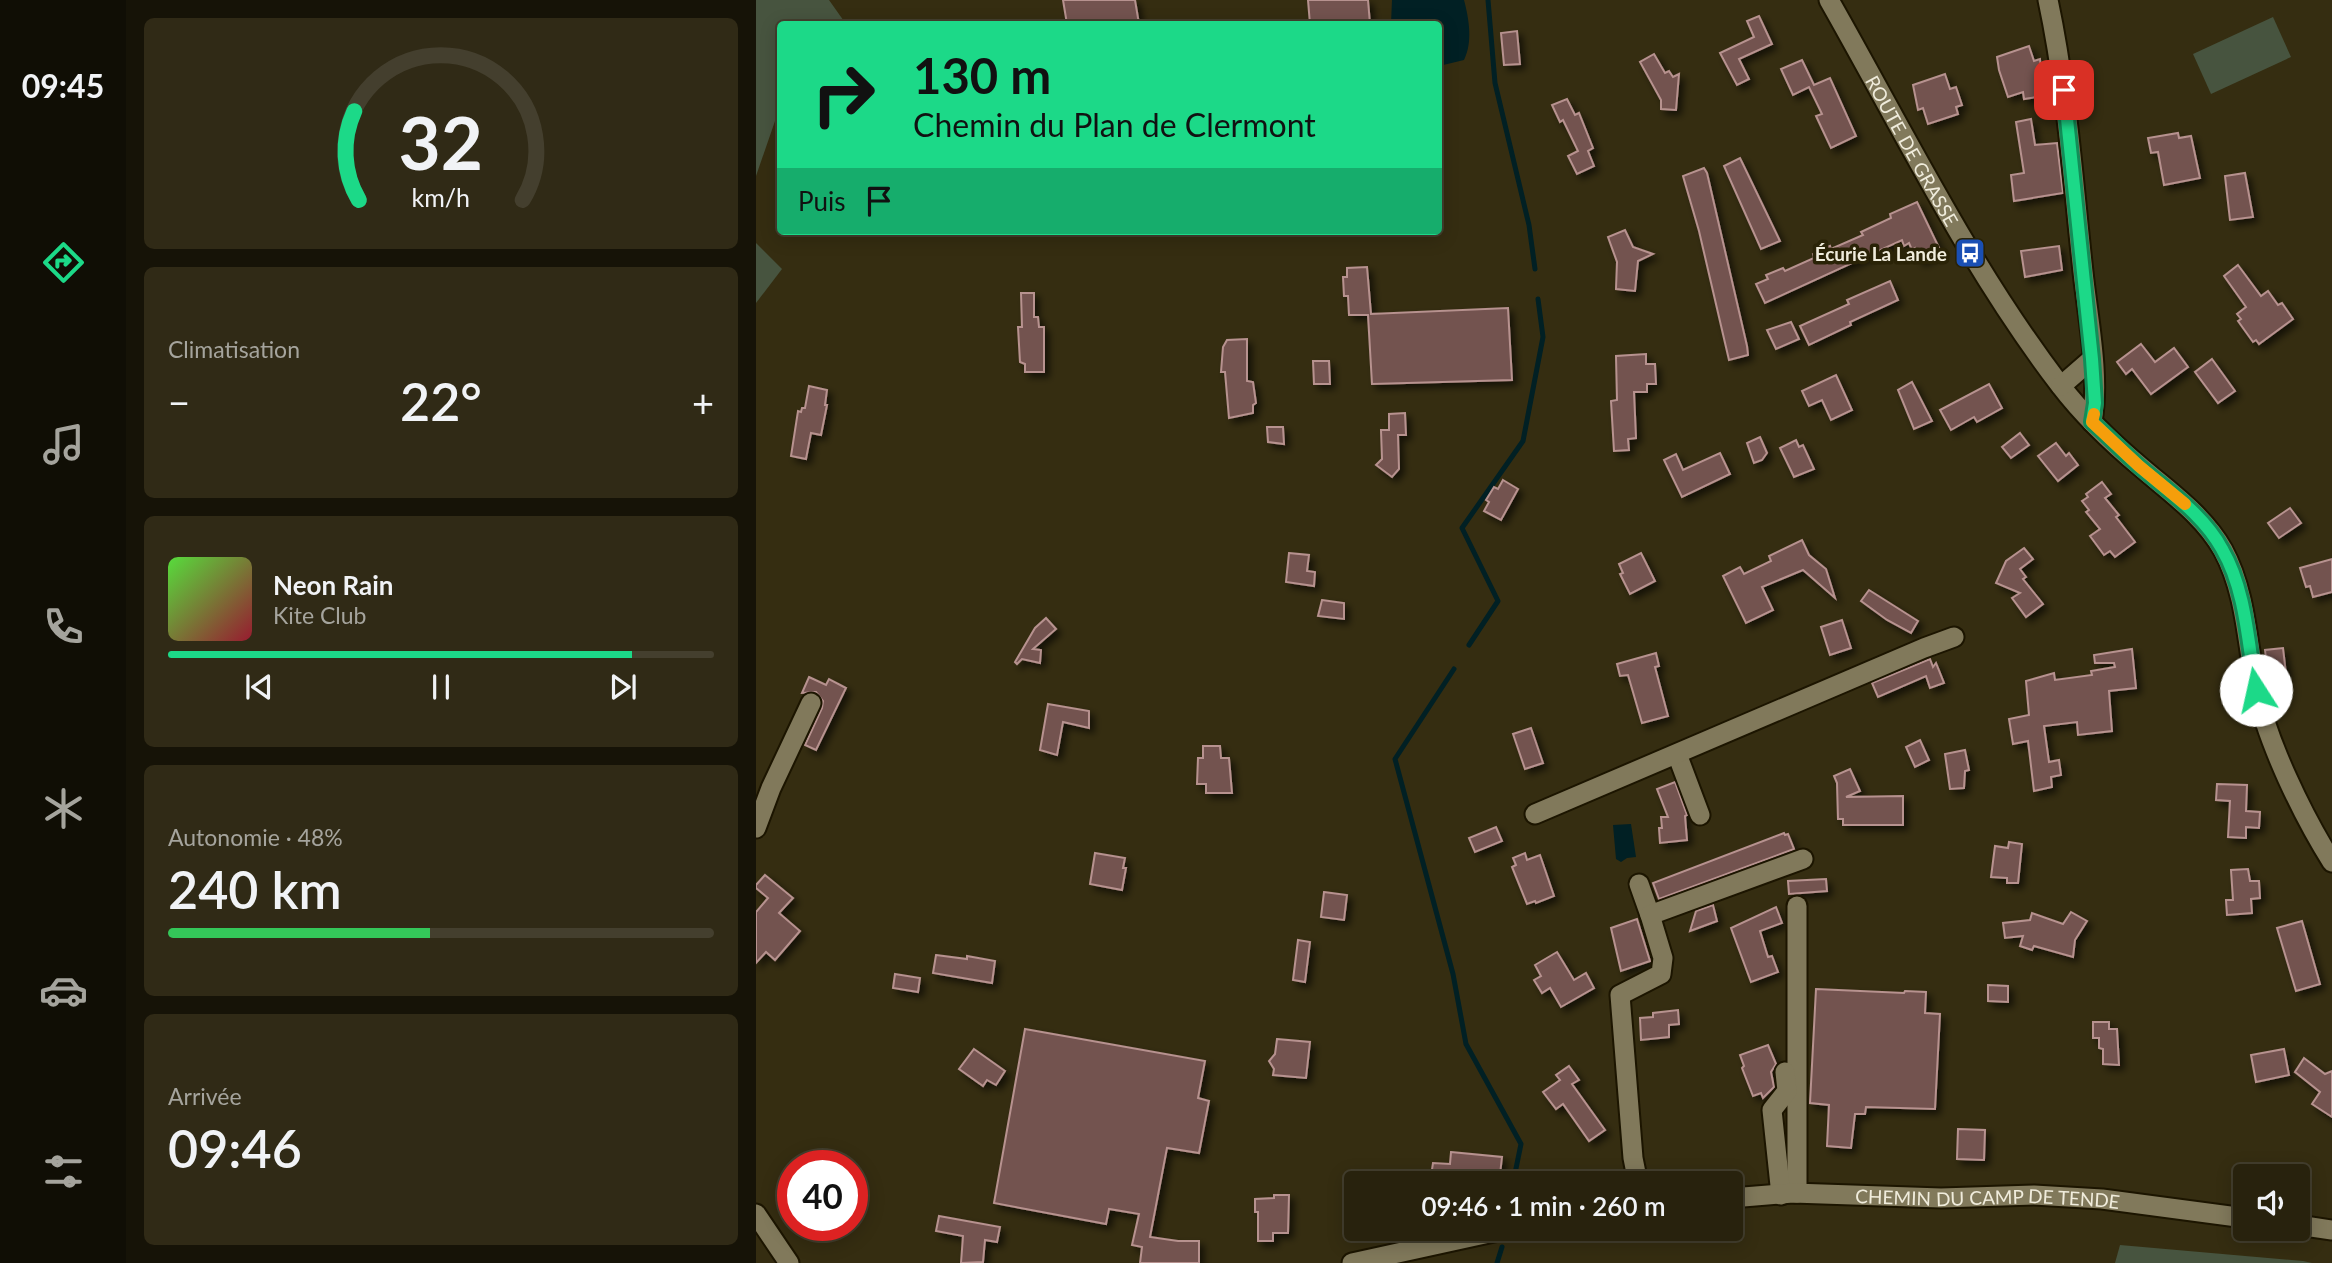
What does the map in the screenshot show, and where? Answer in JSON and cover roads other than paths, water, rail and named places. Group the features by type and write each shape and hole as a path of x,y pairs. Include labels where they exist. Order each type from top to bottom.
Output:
{"street":[{"name":"ROUTE DE GRASSE","path":"1829,0 1970,253 2014,322 2061,386 2092,422 2189,508 2210,530 2223,550 2240,599 2264,720 2305,813 2332,862"},
{"path":"2049,0 2062,74 2092,359 2095,403 2092,422"},
{"path":"2061,386 2092,359"},
{"path":"1535,814 1954,637"},
{"path":"756,828 771,788 811,704"},
{"path":"1677,754 1700,815"},
{"path":"1650,915 1803,859"},
{"path":"1636,1171 1620,996 1661,974 1663,958 1639,884"},
{"path":"1789,1194 1797,906"},
{"path":"1784,1056 1787,1091 1772,1110 1789,1194"},
{"name":"CHEMIN DU CAMP DE TENDE","path":"1743,1197 1789,1194 1941,1198 2034,1195 2102,1199 2233,1216"},
{"path":"756,1214 789,1263"},
{"path":"2310,1227 2332,1230"},
{"path":"1352,1263 1453,1241"}],"water":[{"path":"1392,0 1464,0 1469,38 1464,60 1442,65 1442,21 1391,21"},
{"path":"1631,824 1636,857 1621,862 1616,859 1613,825"}],"waterway":[{"path":"1488,0 1495,83 1529,225 1535,269"},
{"path":"1469,645 1498,601 1462,528 1523,441 1543,337 1538,299"},
{"path":"1454,669 1395,759 1453,974 1466,1044 1521,1144 1515,1171"},
{"path":"1497,1263 1502,1247"}],"place":[{"name":"Écurie La Lande","path":"1970,253"}]}
